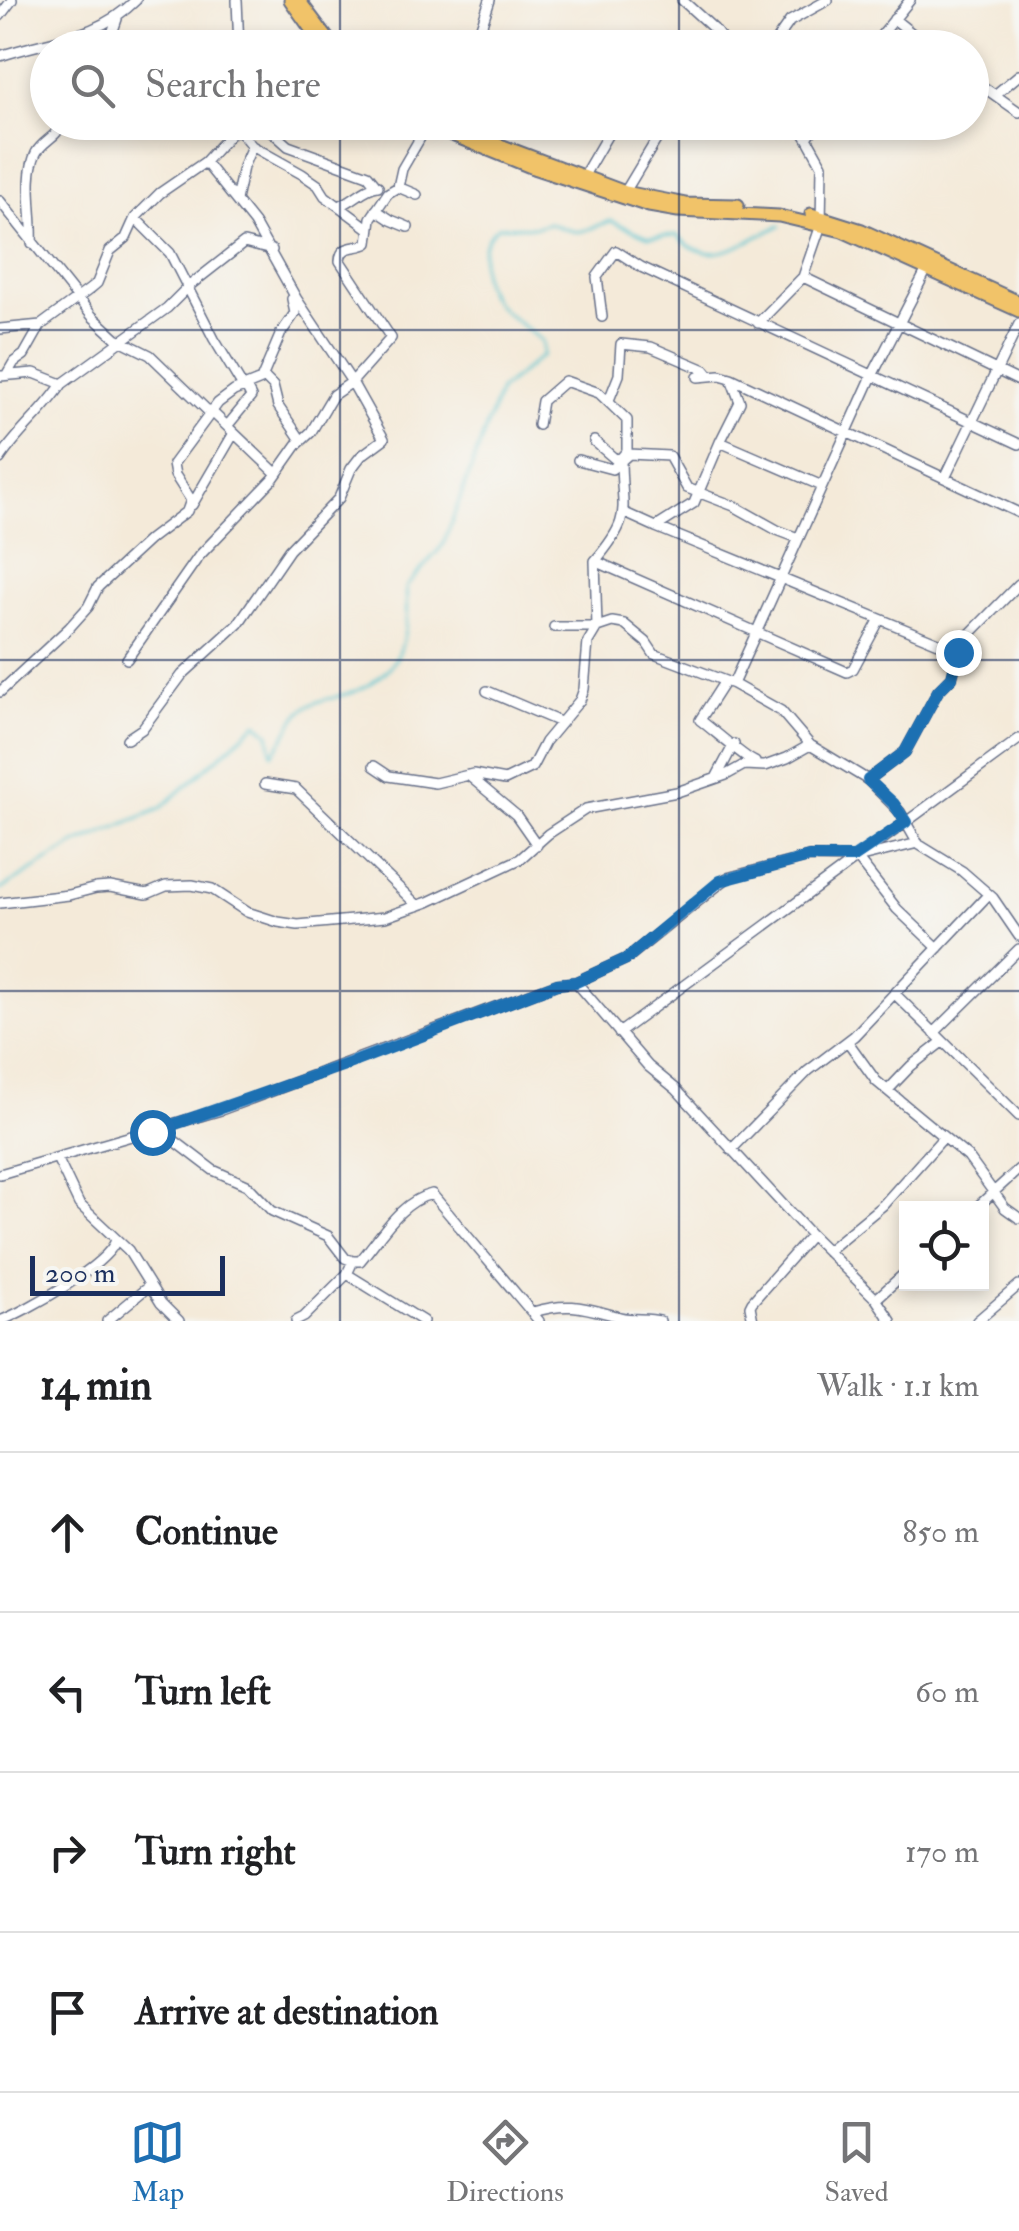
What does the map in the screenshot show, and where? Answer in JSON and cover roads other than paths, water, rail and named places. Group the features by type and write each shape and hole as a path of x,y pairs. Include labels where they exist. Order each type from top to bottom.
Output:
{"main road":[{"path":"290,0 310,30"},
{"path":"299,0 322,30"},
{"path":"467,140 533,168 649,206 822,221 1019,310"},
{"path":"475,140 625,192 666,201 775,208 862,230 1019,302"}],"street":[{"path":"0,16 12,0"},
{"path":"94,30 118,17 136,0"},
{"path":"236,0 238,30"},
{"path":"480,30 490,0"},
{"path":"682,0 715,30"},
{"path":"784,30 790,21 828,0"},
{"path":"885,30 910,0"},
{"path":"113,30 118,17"},
{"path":"894,19 908,30"},
{"path":"0,56 30,46"},
{"path":"996,94 1019,75"},
{"path":"989,90 1019,112"},
{"path":"32,244 34,157 47,140"},
{"path":"4,375 24,355 41,325 97,282 110,252 126,238 135,218 160,193 206,162 226,140"},
{"path":"250,140 318,186 325,196 368,228"},
{"path":"281,140 288,146"},
{"path":"398,188 402,169 419,140"},
{"path":"583,177 605,140"},
{"path":"625,192 657,140"},
{"path":"758,323 802,278 822,221 822,166 808,140"},
{"path":"254,146 288,146 368,175 376,185"},
{"path":"236,200 254,146"},
{"path":"127,739 142,729 182,675 238,624 289,550 340,498 361,456 384,440 352,382 296,298 272,250 206,162"},
{"path":"339,206 376,185 388,193"},
{"path":"127,658 199,556 276,473 334,395 352,382 390,338 340,261 340,254 346,248 368,243 368,228 388,193 398,188 417,195"},
{"path":"0,202 92,316 123,341 150,355 276,473"},
{"path":"376,210 408,227"},
{"path":"0,692 69,628 88,607 98,586 192,505 251,398 214,339 170,253 135,218"},
{"path":"2,451 50,404 62,384 167,308 244,243 272,250"},
{"path":"602,317 597,277 616,251 641,267 1019,444"},
{"path":"765,766 747,760 734,744 700,718 729,683 756,634 872,376 927,268"},
{"path":"802,278 1019,380"},
{"path":"192,505 189,494 174,475 173,464 210,411 264,376 281,333 295,314 292,299 296,298"},
{"path":"945,478 1019,324"},
{"path":"0,329 41,325"},
{"path":"609,400 618,374 621,344 652,347 705,370 704,376 730,378 1019,514"},
{"path":"338,361 361,369"},
{"path":"4,375 34,373 62,384"},
{"path":"264,376 273,386 278,406 302,440"},
{"path":"656,527 686,511 699,495 741,398 730,378"},
{"path":"538,424 542,400 565,382 609,400 626,420 627,451 612,469 578,460"},
{"path":"594,442 615,459 629,454 668,456 682,483 699,495 734,506 798,538"},
{"path":"720,442 822,486"},
{"path":"374,766 390,776 435,783 468,775 505,780 532,767 584,689 588,642 599,623 595,560 618,535 625,512 621,458"},
{"path":"625,512 958,652"},
{"path":"595,560 849,672 880,619"},
{"path":"868,780 905,752 938,691 952,677 963,641 1019,584"},
{"path":"554,626 624,624 654,654 729,683 782,711 810,746 868,780 894,804 918,843 962,871 988,895 1019,936"},
{"path":"487,691 560,722"},
{"path":"619,1033 1019,739"},
{"path":"716,778 734,744"},
{"path":"0,903 96,888 141,894 166,886 204,886 258,917 298,925 385,917 520,859 586,809 676,792 744,765 765,766 810,746"},
{"path":"468,775 516,815 537,845"},
{"path":"265,784 296,789 418,906"},
{"path":"0,1174 152,1132 356,1061 557,984 576,982 634,954 720,881 809,857 856,858 918,843"},
{"path":"856,858 897,909 938,948"},
{"path":"731,1150 805,1074 854,1036 988,895"},
{"path":"934,1033 1019,949"},
{"path":"576,982 619,1033 891,1321"},
{"path":"895,994 1019,1116"},
{"path":"848,1042 876,1081 968,1158 1005,1208 1019,1218"},
{"path":"888,1090 942,1042"},
{"path":"152,1132 174,1139 213,1170 247,1184 272,1211 328,1236 353,1262 360,1261 405,1210 432,1194 536,1316 558,1306 592,1307 624,1318 660,1321"},
{"path":"827,1251 883,1206 942,1139"},
{"path":"57,1158 79,1204 128,1250 149,1286 179,1321"},
{"path":"983,1201 1019,1169"},
{"path":"753,1321 752,1302 811,1235"},
{"path":"6,1320 30,1309 101,1260 116,1240"},
{"path":"296,1321 347,1274 353,1262"},
{"path":"347,1274 423,1321"},
{"path":"874,1319 878,1304 899,1280"},
{"path":"977,1321 1019,1285"},
{"path":"107,1321 149,1286"}],"waterway":[{"path":"0,890 75,844 160,809 257,723 269,733 272,754 304,709 356,691 385,672 394,661 404,635 406,587 443,545 500,390 543,355 542,341 500,308 486,288 483,254 486,240 495,229 549,223 581,231 611,221 649,237 677,235 690,246 714,253 780,226"}]}
